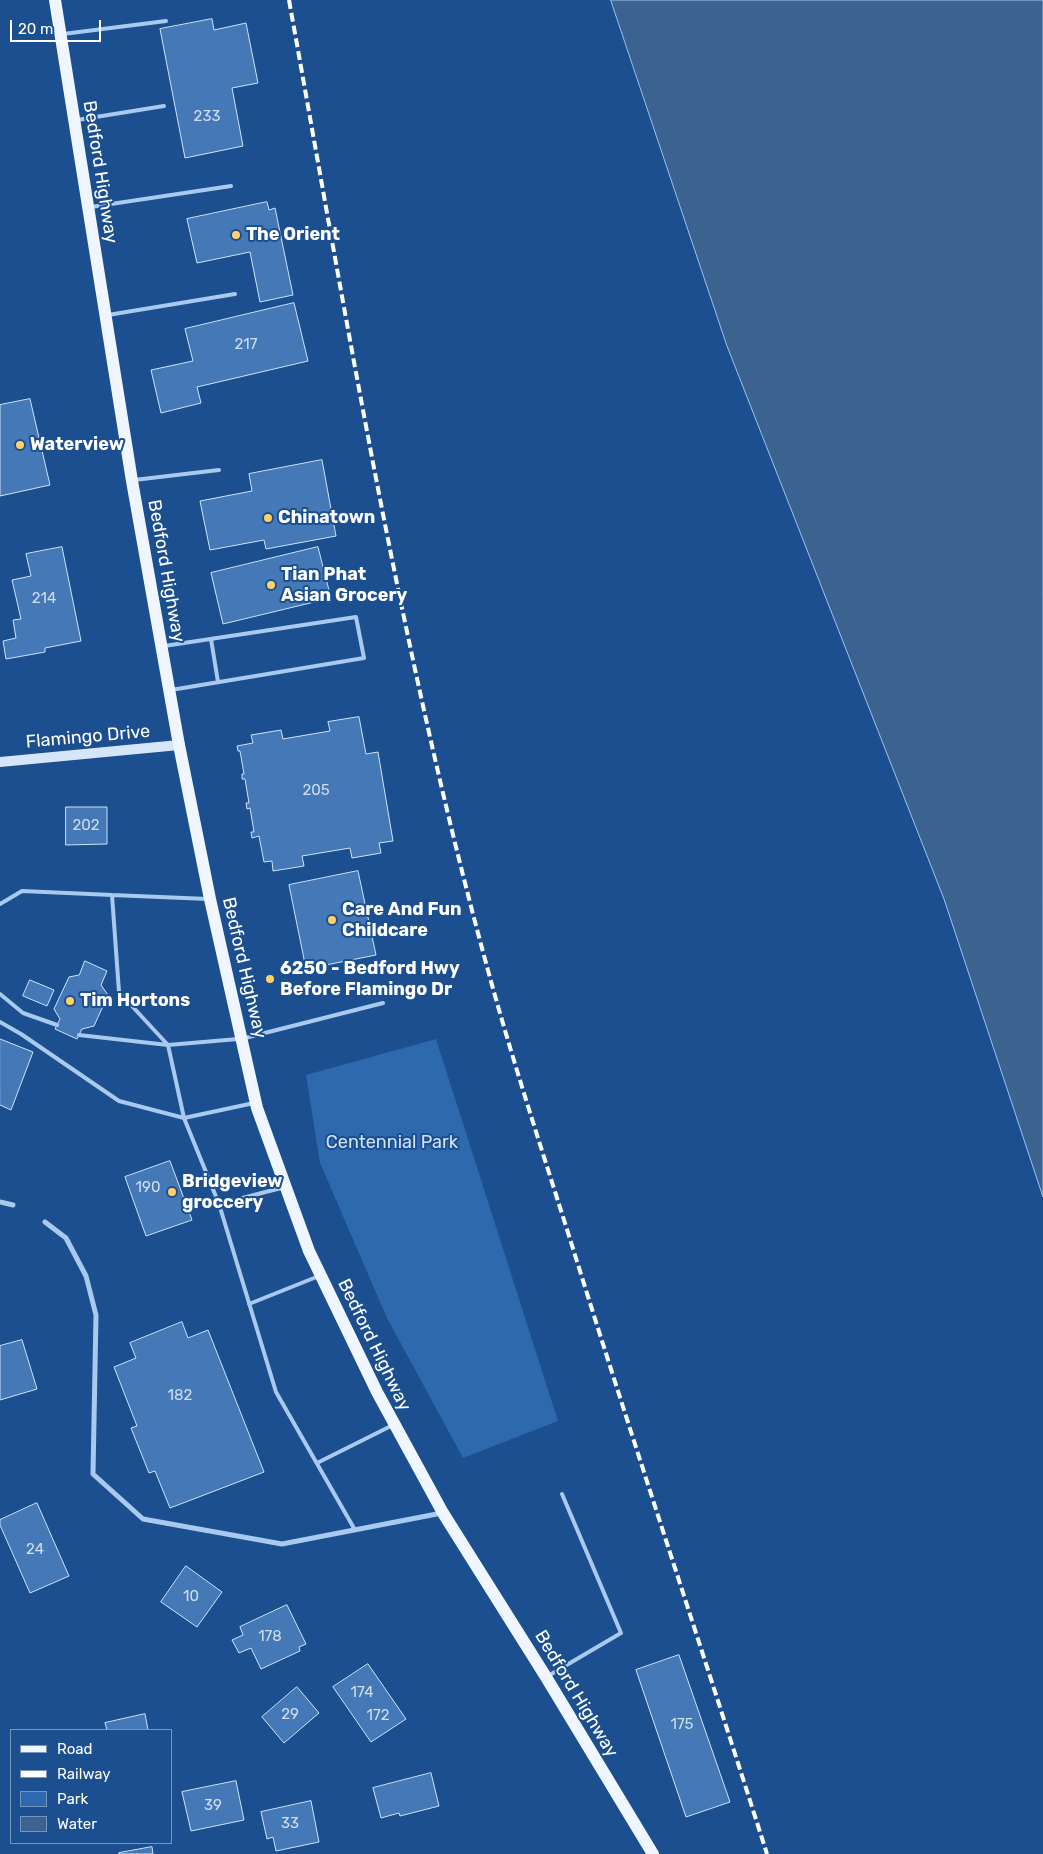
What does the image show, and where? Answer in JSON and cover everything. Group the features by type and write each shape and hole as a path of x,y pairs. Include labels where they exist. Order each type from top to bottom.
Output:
{"main road":[{"name":"Bedford Highway","path":"56,0 105,315 161,646 210,899 256,1102 309,1251 394,1425 443,1513 546,1677 653,1854"}],"street":[{"name":"Flamingo Drive","path":"0,762 179,745"},
{"path":"0,1202 13,1205"},
{"path":"45,1222 66,1238 86,1276 96,1315 93,1474 143,1519 282,1544 443,1513"}],"lane":[{"path":"61,34 166,21"},
{"path":"74,120 164,106"},
{"path":"89,208 231,186"},
{"path":"105,315 236,294"},
{"path":"132,481 219,470"},
{"path":"161,646 356,617 364,658 169,690"},
{"path":"211,639 218,682"},
{"path":"0,904 22,891 210,899"},
{"path":"112,895 119,992 168,1045 184,1118 219,1204 276,1392 355,1530"},
{"path":"0,994 23,1013 57,1026"},
{"path":"79,1036 168,1045 241,1039 384,1003"},
{"path":"0,1022 21,1034 119,1101 184,1118 256,1102"},
{"path":"219,1204 286,1187"},
{"path":"249,1304 321,1275"},
{"path":"317,1463 394,1425"},
{"path":"546,1677 621,1633 562,1494"}],"green space":[{"name":"Centennial Park","path":"436,1039 558,1421 463,1458 387,1318 320,1163 306,1075"}],"water":[{"path":"611,0 1043,0 1043,1197 944,899 727,346"}],"building":[{"path":"212,19 214,30 246,23 258,83 232,88 243,146 185,158 160,29"},
{"name":"The Orient","path":"267,202 269,210 275,208 293,295 260,302 250,252 197,263 187,219"},
{"path":"294,303 308,361 197,387 201,403 161,413 151,370 193,361 185,329"},
{"name":"Waterview","path":"30,399 50,485 0,496 0,405"},
{"name":"Chinatown","path":"322,460 336,536 266,549 264,540 210,550 200,501 252,491 249,474"},
{"path":"62,547 81,641 45,648 45,652 6,659 3,641 16,638 13,620 21,619 12,580 31,576 26,554"},
{"name":"Tian Phat Asian Grocery","path":"318,547 331,598 223,624 211,573"},
{"path":"359,717 366,754 378,752 393,841 379,843 381,853 352,858 350,848 302,856 304,866 273,871 272,861 264,862 259,836 252,838 251,832 254,832 250,808 247,809 246,803 249,803 245,779 242,779 242,774 244,774 240,751 238,751 237,746 253,743 251,735 281,730 283,739 330,731 328,722"},
{"path":"66,807 107,807 107,844 66,845"},
{"name":"Care And Fun Childcare","path":"358,871 376,955 306,969 289,885"},
{"path":"85,961 107,971 101,985 108,995 94,1026 82,1029 77,1039 55,1029 60,1019 54,1009 69,977 79,975"},
{"path":"30,980 54,990 47,1006 23,996"},
{"path":"0,1039 33,1052 11,1110 0,1105"},
{"path":"170,1161 192,1220 146,1236 125,1177"},
{"path":"182,1322 188,1338 208,1330 264,1472 170,1508 155,1471 149,1473 131,1428 137,1426 114,1367 136,1358 130,1343"},
{"path":"22,1340 37,1389 0,1400 0,1346"},
{"path":"37,1503 69,1576 30,1593 0,1525 0,1520"},
{"path":"186,1566 222,1592 197,1627 161,1602"},
{"path":"287,1605 306,1644 299,1647 300,1651 261,1669 251,1648 239,1653 232,1640 243,1635 240,1627"},
{"path":"679,1655 730,1802 686,1817 636,1670"},
{"path":"368,1664 406,1719 371,1742 333,1687"},
{"path":"297,1687 319,1713 284,1743 262,1717"},
{"path":"145,1714 148,1729 107,1729 105,1723"},
{"path":"431,1773 439,1806 400,1816 399,1813 381,1818 373,1788"},
{"path":"236,1781 244,1820 191,1831 182,1792"},
{"path":"311,1801 319,1842 276,1851 273,1837 267,1839 261,1812"},
{"path":"152,1847 153,1854 119,1854 119,1853"}],"railway":[{"path":"289,0 377,483 401,604 455,844 486,963 526,1101 767,1854"}],"place":[{"name":"The Orient","path":"236,235"},
{"name":"Waterview","path":"20,445"},
{"name":"Chinatown","path":"268,518"},
{"name":"Tian Phat Asian Grocery","path":"271,585"},
{"name":"Care And Fun Childcare","path":"332,920"},
{"name":"6250 - Bedford Hwy Before Flamingo Dr","path":"270,979"},
{"name":"Tim Hortons","path":"70,1001"},
{"name":"Bridgeview groccery","path":"172,1192"}]}
